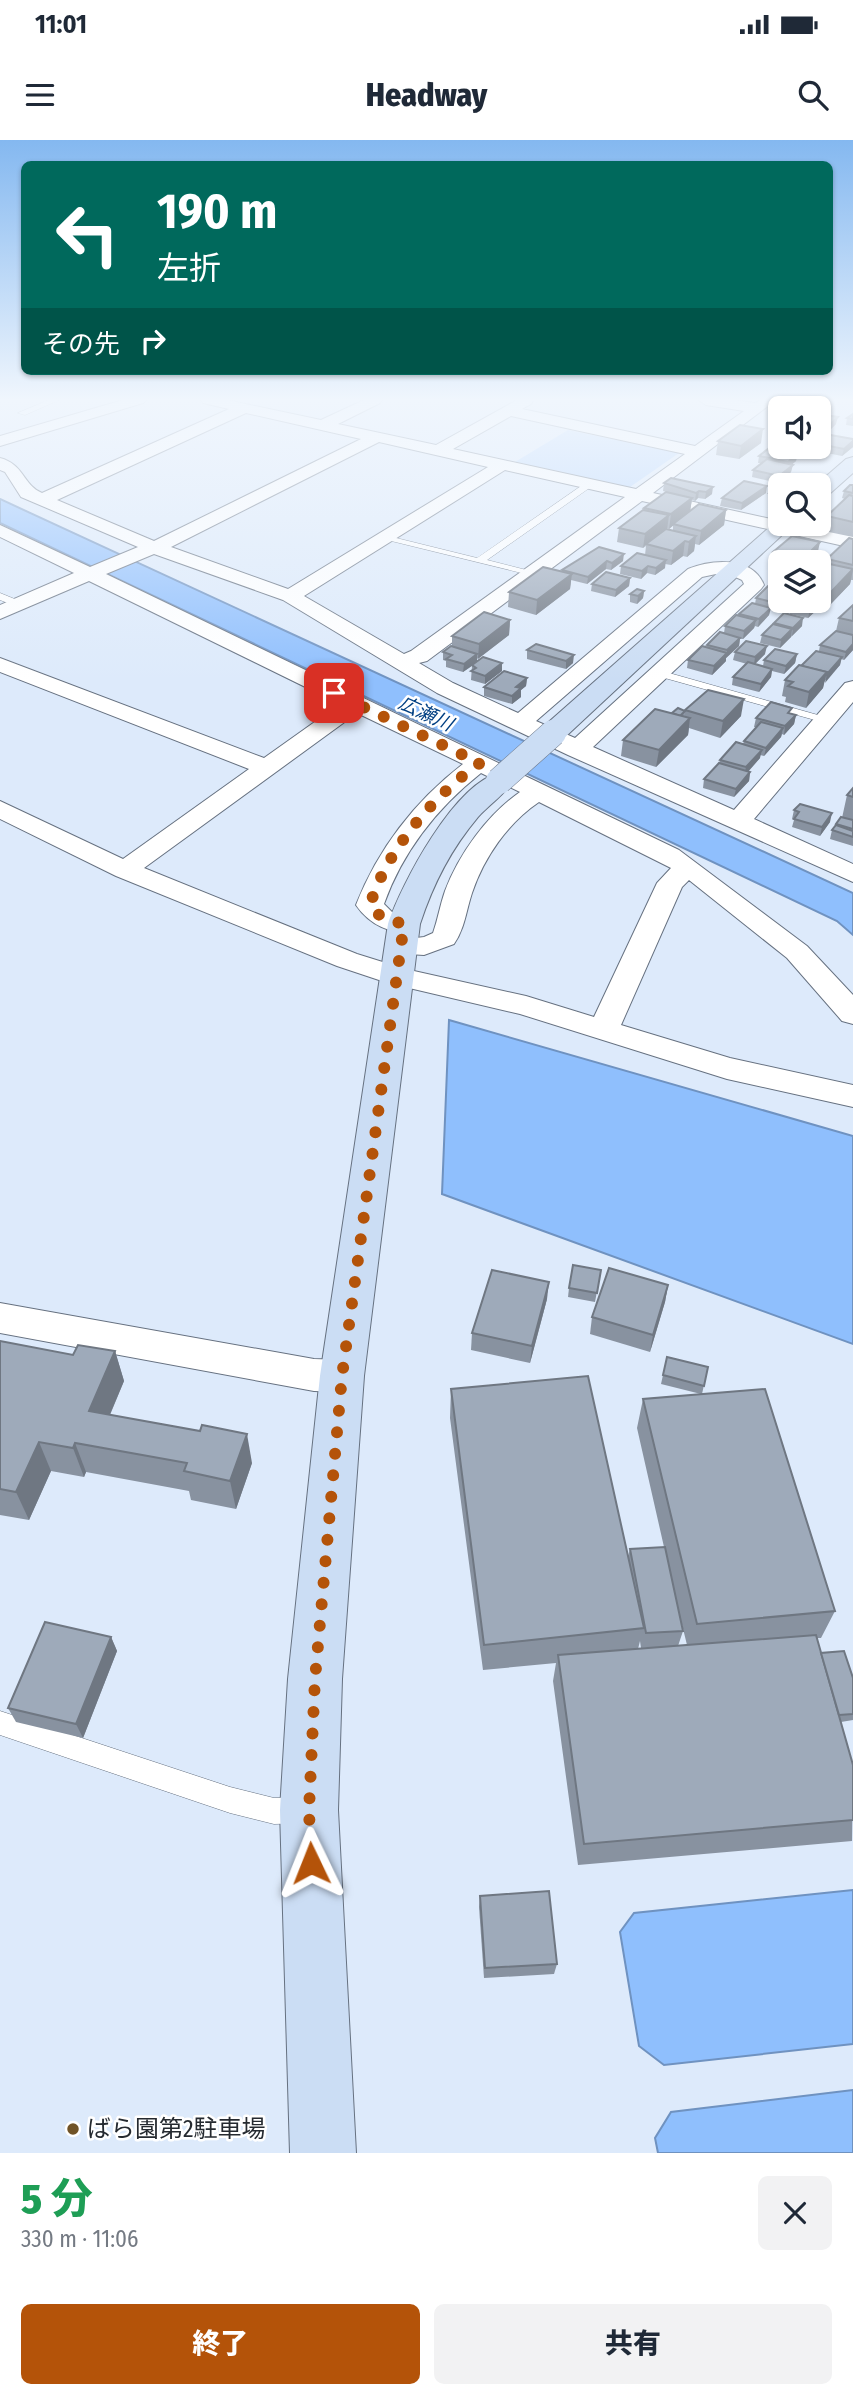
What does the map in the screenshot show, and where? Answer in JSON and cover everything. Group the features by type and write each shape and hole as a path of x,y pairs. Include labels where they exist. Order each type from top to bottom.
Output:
{"street":[{"path":"29,494 155,548 289,596 445,688 853,874"},
{"path":"42,500 55,494"},
{"path":"0,613 9,600 155,548 263,494"},
{"path":"289,596 455,494"},
{"path":"632,494 768,522"},
{"path":"403,662 419,656 637,495"},
{"path":"0,530 93,572 490,772 537,792 688,867 812,966 853,1014"},
{"path":"323,2153 309,1810 323,1566 342,1376 394,937 386,868 414,827 446,792 490,772 553,733 771,536"},
{"path":"828,536 853,542"},
{"path":"519,724 701,569 747,573 754,582 743,595 576,750"},
{"path":"0,664 266,767"},
{"path":"738,822 851,693"},
{"path":"125,870 345,710 357,704"},
{"path":"394,937 425,874 451,832 477,801 490,772"},
{"path":"0,808 125,870 347,960 394,937 437,944 447,932 470,868 489,838 517,806 537,792"},
{"path":"601,1028 611,1017 670,883 688,867"},
{"path":"394,937 526,1006 727,1068 853,1096"},
{"path":"0,1318 314,1375 342,1376"}],"lane":[{"path":"479,561 576,494"},
{"path":"384,538 530,574"},
{"path":"658,673 827,719"},
{"path":"0,1723 230,1800 274,1811 309,1810"}],"water":[{"name":"広瀬川","path":"0,499 853,893 853,935 837,921 0,523"},
{"path":"449,1020 853,1136 853,1344 442,1194"},
{"path":"853,1890 853,2044 664,2065 639,2046 620,1932 634,1913"},
{"path":"853,2090 853,2153 658,2153 655,2138 671,2112"}],"building":[{"path":"663,494 692,498 671,514 644,508"},
{"path":"727,494 755,494 742,503 722,498"},
{"path":"849,495 853,496 853,522 831,517 831,512"},
{"path":"699,504 726,510 701,531 673,524"},
{"path":"643,510 669,515 645,534 619,528"},
{"path":"666,529 696,536 673,551 646,544"},
{"path":"792,536 820,542 812,550 775,550"},
{"path":"849,538 853,539 853,565 831,560 831,555"},
{"path":"599,547 624,554 612,563 607,561 588,577 562,570"},
{"path":"637,553 666,560 656,568 648,566 642,571 621,566"},
{"path":"831,564 853,569 831,592"},
{"path":"543,567 572,574 537,600 509,592"},
{"path":"606,572 630,578 616,590 592,584"},
{"path":"768,586 768,601 756,598"},
{"path":"637,589 644,591 638,596 630,594"},
{"path":"752,603 768,607 768,611 759,619 739,614"},
{"path":"853,605 853,621 839,618"},
{"path":"484,612 510,620 479,644 452,636"},
{"path":"784,613 803,618 793,628 774,623"},
{"path":"736,615 756,620 744,631 725,626"},
{"path":"773,624 792,629 781,640 762,635"},
{"path":"836,631 853,635 853,644 846,652 820,645"},
{"path":"720,632 740,638 727,650 707,645"},
{"path":"746,641 767,646 755,657 735,652"},
{"path":"536,644 574,655 566,661 527,650"},
{"path":"451,646 477,654 464,664 446,659 452,655 443,652"},
{"path":"702,646 727,653 714,666 688,660"},
{"path":"775,649 797,654 786,666 764,660"},
{"path":"816,651 842,657 827,674 801,666"},
{"path":"483,657 502,663 485,676 471,671 476,668 472,665"},
{"path":"748,662 772,669 761,684 733,677"},
{"path":"799,665 827,672 809,692 788,686 793,682 785,680"},
{"path":"504,671 527,678 516,687 521,688 512,696 484,687"},
{"path":"708,690 744,699 723,721 685,710"},
{"path":"771,702 792,708 788,713 796,715 785,726 756,718"},
{"path":"678,708 685,711 680,716 672,713"},
{"path":"655,709 690,718 659,750 623,740"},
{"path":"761,722 783,728 766,748 744,741"},
{"path":"736,742 762,750 746,767 720,760"},
{"path":"719,763 750,772 736,789 704,779"},
{"path":"800,804 832,813 822,827 794,819 799,812 794,810"},
{"path":"841,817 853,820 853,829 836,824"},
{"path":"836,825 853,831 853,837 832,830"},
{"path":"573,1265 601,1270 597,1293 569,1288"},
{"path":"609,1268 668,1285 653,1335 592,1317"},
{"path":"492,1270 549,1282 532,1346 472,1333"},
{"path":"0,1341 73,1355 78,1345 115,1351 89,1411 200,1431 202,1425 247,1434 230,1481 184,1471 187,1463 75,1443 73,1448 39,1442 16,1492 0,1489"},
{"path":"667,1357 708,1367 704,1386 663,1375"},
{"path":"588,1376 644,1628 484,1645 451,1389"},
{"path":"765,1389 835,1611 697,1624 643,1399"},
{"path":"665,1547 683,1631 646,1633 630,1549"},
{"path":"45,1622 111,1637 76,1724 8,1708"},
{"path":"816,1635 853,1765 853,1820 584,1844 558,1655"},
{"path":"844,1651 853,1678 853,1714 839,1715 821,1653"},
{"path":"549,1891 557,1964 485,1968 480,1896"}],"place":[{"name":"ばら園第2駐車場","path":"73,2129"}],"route":[{"path":"311,1863 309,1810 323,1566 342,1376 404,924 382,918 370,905 386,868 414,827 446,792 480,763 334,693"}]}
